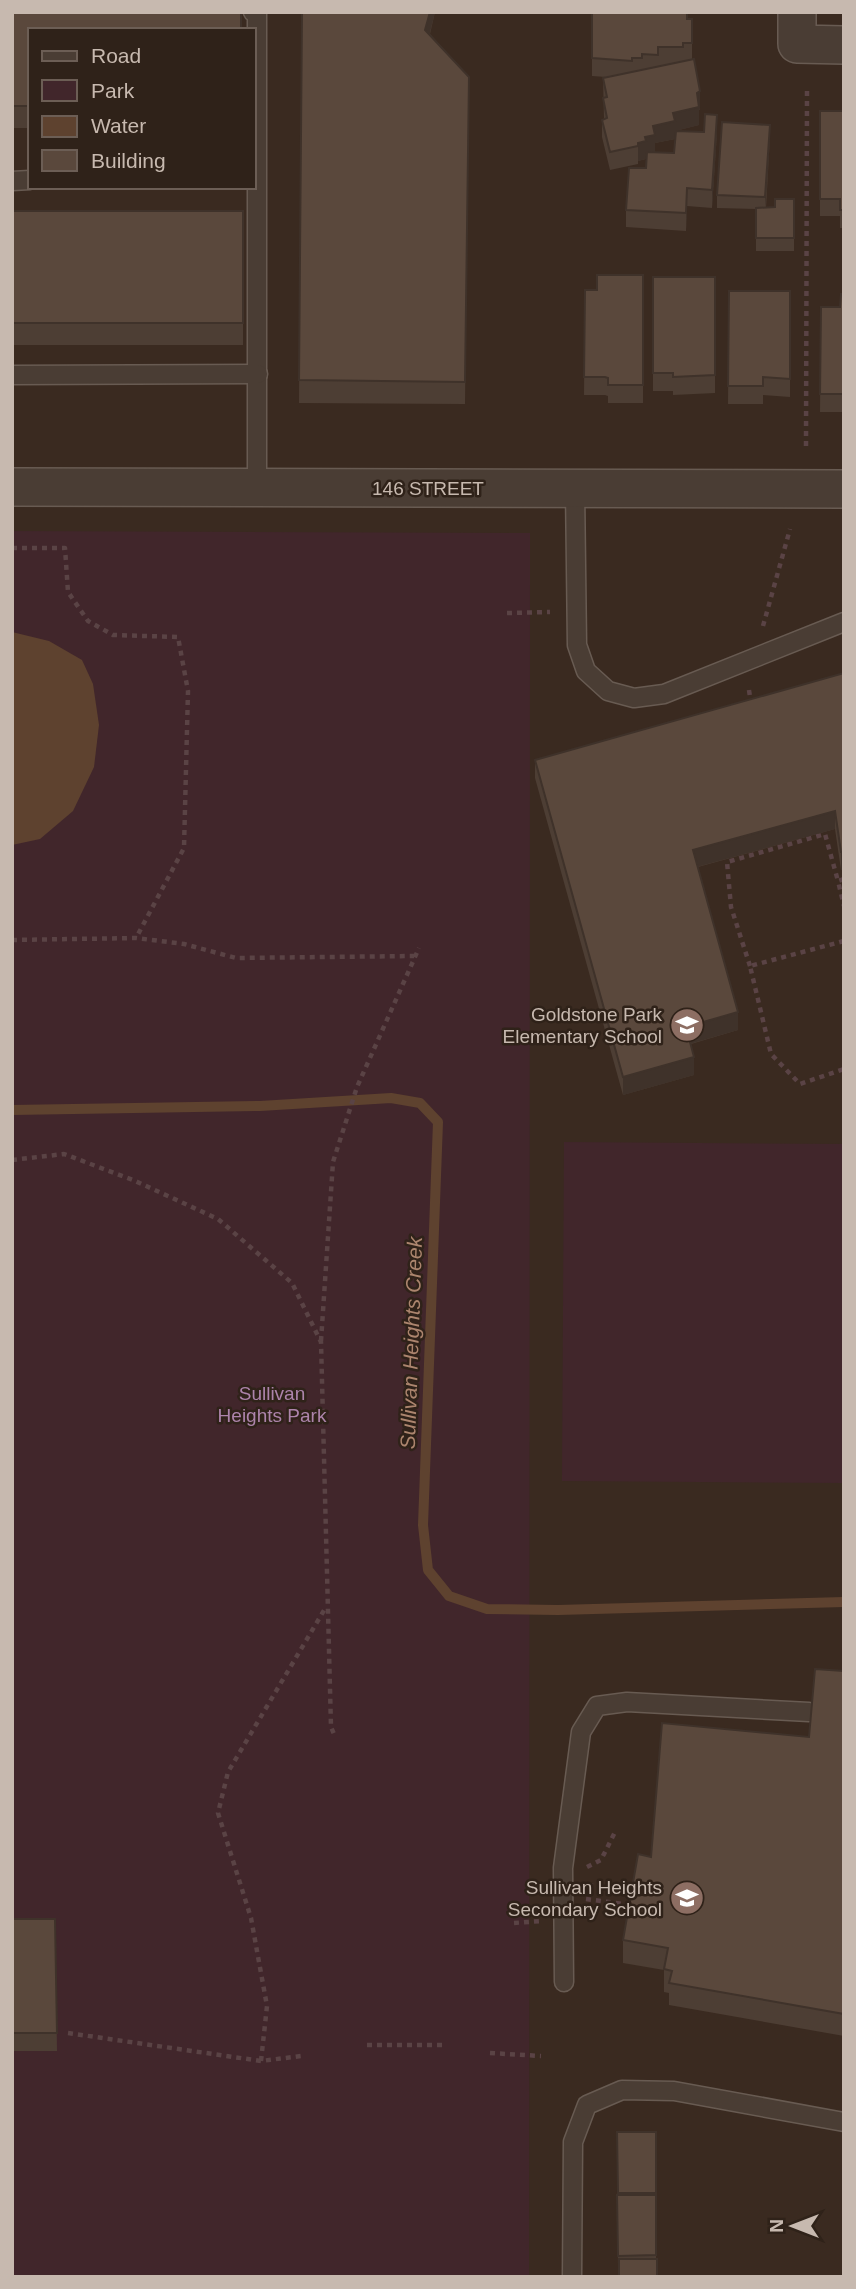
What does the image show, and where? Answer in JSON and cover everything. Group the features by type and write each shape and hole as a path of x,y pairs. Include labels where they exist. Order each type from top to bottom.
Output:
{"street":[{"path":"797,28 844,46"},
{"name":"146 STREET","path":"12,487 844,489"}],"lane":[{"path":"253,12 257,14 257,488"},
{"path":"12,375 258,374"},
{"path":"575,488 577,645 586,671 608,691 634,698 664,694 844,622"},
{"path":"564,1982 563,1868 581,1732 597,1706 627,1702 809,1712"},
{"path":"572,2277 573,2142 587,2105 622,2090 674,2091 844,2122"}],"path":[{"path":"806,446 807,91"},
{"path":"760,635 790,529"},
{"path":"12,548 65,548 68,592 88,621 113,635 178,637 188,691 184,848 136,938"},
{"path":"507,613 550,612"},
{"path":"749,690 750,697"},
{"path":"844,906 841,880 825,834 727,862 731,907 750,966 771,1054 800,1084 844,1069"},
{"path":"12,940 136,938 184,944 236,958 414,956"},
{"path":"750,966 844,941"},
{"path":"334,1734 331,1727 321,1342 333,1162 357,1087 419,948"},
{"path":"12,1160 64,1154 132,1180 218,1219 292,1283 321,1342"},
{"path":"261,2061 267,2006 265,1993 251,1918 218,1813 228,1772 327,1606"},
{"path":"583,1869 601,1860 615,1832"},
{"path":"589,1885 632,1891"},
{"path":"582,1899 631,1905"},
{"path":"514,1923 547,1921"},
{"path":"68,2033 261,2061 301,2056"},
{"path":"367,2045 442,2045"},
{"path":"490,2053 541,2056"}],"green space":[{"name":"Sullivan Heights Park","path":"12,531 530,533 529,2277 12,2277"},
{"path":"564,1142 844,1144 844,1483 562,1481"}],"water":[{"path":"12,632 49,641 82,660 93,684 99,725 94,767 73,811 40,839 12,845"}],"building":[{"path":"12,12 241,12 241,28 28,28 28,106 12,106"},
{"path":"302,12 430,12 425,30 469,77 465,382 299,380"},
{"path":"592,12 687,12 687,19 692,19 692,43 683,43 683,47 658,47 658,55 642,54 642,58 632,58 632,61 592,58"},
{"path":"694,59 700,91 697,93 699,107 673,113 675,121 653,126 655,135 645,137 646,141 638,143 638,146 610,152 602,120 607,118 603,78"},
{"path":"820,111 844,111 844,210 840,210 840,199 820,199"},
{"path":"705,114 717,115 712,190 687,188 686,213 626,210 629,168 646,168 647,152 674,153 676,131 704,132"},
{"path":"722,122 770,125 765,197 717,195"},
{"path":"775,199 794,199 794,238 756,238 756,208 775,207"},
{"path":"12,211 243,211 243,323 12,323"},
{"path":"597,275 643,275 643,385 608,385 608,378 605,377 584,377 585,290 597,290"},
{"path":"653,277 715,277 715,375 673,377 673,373 653,373"},
{"path":"729,291 790,291 790,379 763,377 763,386 728,386"},
{"path":"841,294 844,294 844,394 820,394 821,307 840,307"},
{"path":"844,673 844,852 841,852 835,811 693,850 738,1012 686,1027 694,1057 623,1077 535,760"},
{"path":"815,1669 844,1671 844,2014 669,1983 672,1971 664,1969 668,1948 623,1940 638,1854 651,1857 662,1723 809,1737"},
{"path":"12,1919 55,1919 57,2033 12,2033"},
{"path":"617,2132 656,2132 656,2193 618,2193"},
{"path":"617,2195 656,2195 656,2255 618,2256"},
{"path":"619,2259 657,2259 657,2277 619,2277"}],"waterway":[{"name":"Sullivan Heights Creek","path":"12,1110 260,1106 391,1098 420,1103 438,1122 423,1525 428,1570 449,1596 487,1609 558,1610 844,1602"}],"place":[{"name":"Goldstone Park Elementary School","path":"687,1025"},
{"name":"Sullivan Heights Secondary School","path":"687,1898"}]}
